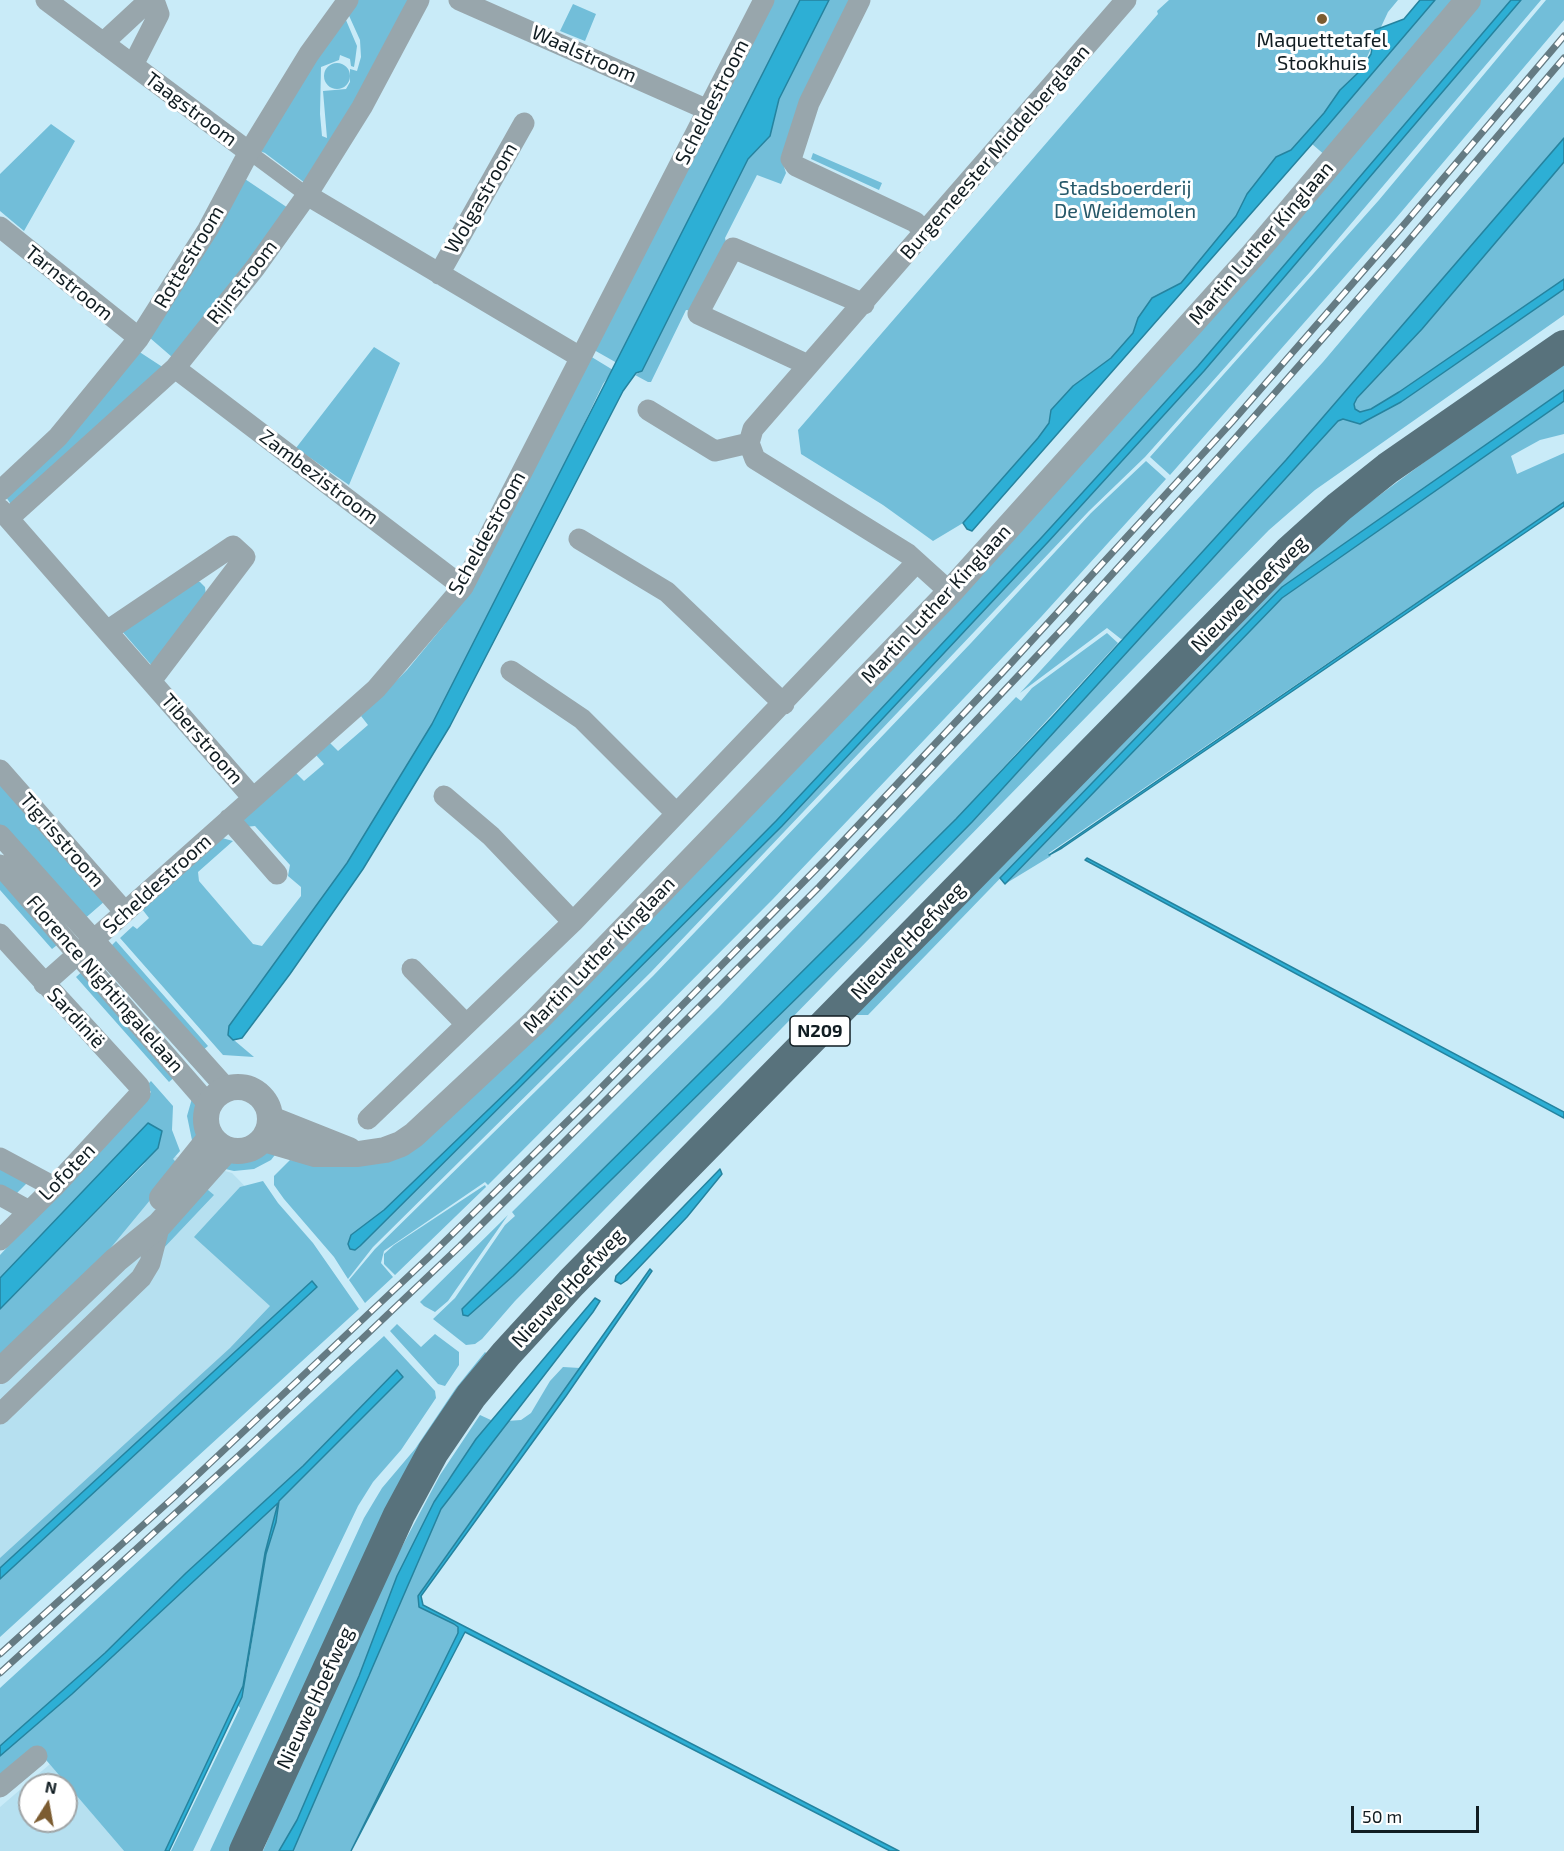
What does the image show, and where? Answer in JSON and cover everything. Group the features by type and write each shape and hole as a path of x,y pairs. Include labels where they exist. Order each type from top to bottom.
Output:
{"main road":[{"name":"Nieuwe Hoefweg","path":"244,1851 399,1515 440,1443 471,1396 506,1354 571,1283 1289,552 1339,507 1388,468 1564,346"}],"street":[{"name":"Taagstroom","path":"46,0 249,152"},
{"name":"Rottestroom","path":"0,491 58,437 139,338 208,230 249,152 309,54 348,0"},
{"name":"Rijnstroom","path":"5,513 175,368 255,268 308,195 362,107 419,0"},
{"name":"Waalstroom","path":"459,0 708,110"},
{"name":"Scheldestroom","path":"44,984 376,689 463,587 764,0"},
{"path":"860,0 809,103 791,159 796,166 915,222 925,232"},
{"name":"Burgemeester Middelberglaan","path":"749,443 753,429 1126,0"},
{"name":"Martin Luther Kinglaan","path":"268,1129 315,1154 358,1154 385,1150 414,1135 534,1023 950,592 1253,255 1468,0"},
{"name":"Taagstroom","path":"103,43 146,4 155,3 159,14 133,65"},
{"name":"Wolgastroom","path":"439,274 524,123"},
{"path":"249,152 308,195"},
{"name":"Wolgastroom","path":"308,195 580,357"},
{"name":"Tarnstroom","path":"0,227 139,338"},
{"path":"808,365 698,315 733,248 864,304"},
{"name":"Zambezistroom","path":"175,368 463,587"},
{"path":"648,410 715,452 749,443 755,459 917,562 950,592"},
{"name":"Tiberstroom","path":"5,513 253,798"},
{"path":"579,539 667,592 784,704"},
{"name":"Tiberstroom","path":"107,631 233,546 245,557 151,681"},
{"path":"368,1119 573,922 784,704 917,562"},
{"path":"198,569 219,592"},
{"path":"511,671 582,719 676,813"},
{"name":"Tigrisstroom","path":"0,770 124,911"},
{"path":"444,796 491,837 573,922"},
{"path":"229,819 277,873"},
{"name":"Florence Nightingalelaan","path":"0,835 86,948 218,1097"},
{"name":"Florence Nightingalelaan","path":"0,865 86,948"},
{"name":"Sardinië","path":"0,934 139,1086 140,1094 133,1103"},
{"path":"412,969 466,1024"},
{"path":"242,1087 256,1093 267,1104 268,1129 247,1151 218,1143 206,1124 218,1097 242,1087"},
{"name":"Lofoten","path":"0,1240 54,1187 133,1103"},
{"path":"0,1371 116,1260 160,1224 218,1143"},
{"path":"116,1260 218,1143"},
{"path":"0,1158 54,1187"},
{"path":"0,1195 29,1212"},
{"path":"0,1414 141,1278 150,1263 160,1224"},
{"path":"0,1787 37,1756"}],"shaded area":[{"path":"800,0 829,0 779,99 770,136 748,159 642,371 636,373 623,391 450,726 363,869 242,1038 233,1040 228,1035 229,1026 347,863 432,724"},
{"path":"1420,0 1435,0 1312,144 972,531 967,529 963,523 1038,438 1049,423 1051,410 1073,386 1111,358 1133,333 1138,318 1152,298 1181,283 1236,216 1247,194 1276,157 1291,150 1324,113 1340,90 1361,70 1371,54 1375,30 1404,19"},
{"path":"1511,0 1521,0 1204,371 1048,542 782,826 360,1246 355,1250 350,1249 348,1244 351,1235 384,1210 515,1084 776,821 1042,537 1198,366"},
{"path":"1564,138 1564,162 1422,329 1357,398 1354,404 1355,409 1360,412 1371,409 1399,392 1564,279 1564,289 1401,402 1360,424 1343,419 1338,421 972,822 858,938 513,1276 468,1316 463,1315 462,1309 956,819 1053,716 1286,460"},
{"path":"1564,390 1564,401 1282,598 1005,884 1000,878 1282,587"},
{"path":"1564,502 1564,506 1532,528 1049,855"},
{"path":"1087,858 1564,1112 1564,1118 1085,860"},
{"path":"148,1123 162,1131 158,1148 0,1309 0,1278"},
{"path":"164,1153 232,1173 328,1271 0,1571 0,1319"},
{"path":"720,1169 722,1174 687,1217 627,1280 621,1284 615,1281 616,1276"},
{"path":"650,1269 652,1271 566,1396 421,1596 423,1605 899,1851 890,1851 465,1632 351,1851 458,1633 458,1627 454,1624 419,1607 418,1596"},
{"path":"312,1281 317,1287 0,1579 0,1568"},
{"path":"595,1298 600,1301 593,1312 441,1509 293,1851 279,1851 297,1820 359,1676 397,1576 434,1502 476,1439"},
{"path":"397,1370 403,1377 279,1501 276,1522 266,1554 242,1697 169,1851 165,1851 243,1686 265,1553 278,1503 72,1694 0,1756 0,1746 105,1653 186,1573 303,1466"},
{"path":"50,1764 58,1773 40,1773"},
{"path":"18,1792 18,1833 78,1833 78,1797 124,1851 0,1851 0,1807"}],"green space":[{"path":"354,0 408,0 378,63 305,183 265,153 255,149 343,13 357,46 354,67 351,66 350,59 340,55 339,60 321,67 320,114 322,136 327,138 323,91 346,89 350,82 350,69 357,71 361,57 360,40 346,9"},
{"path":"772,0 800,0 617,363 594,350"},
{"path":"829,0 850,0 781,157 786,173 781,184 757,175 725,238 727,246 693,311 686,310 651,382 648,382 635,375 642,371 748,159 770,136 779,99"},
{"name":"Stadsboerderij De Weidemolen","path":"1169,0 1398,0 1388,12 1361,70 1340,90 1324,113 1291,150 1276,157 1247,194 1236,216 1181,283 1152,298 1138,318 1133,333 1111,358 1073,386 1051,410 1049,423 1038,438 963,523 933,541 883,505 801,454 798,430 1158,14 1157,11"},
{"path":"1435,0 1456,0 1326,156 1312,144"},
{"path":"1480,0 1541,0 1310,272 1145,457 1089,511 651,972 373,1247 348,1279 334,1257 284,1199 274,1185 274,1176 290,1160 358,1166 539,1030"},
{"path":"1546,0 1564,0 1564,20 1391,224 1170,475 1150,457 1379,200"},
{"path":"573,4 596,14 585,41 560,31"},
{"path":"337,63 346,67 350,76 346,85 337,89 328,85 324,76 328,67"},
{"path":"1564,77 1564,138 1286,460 1125,638 1121,639 1107,628 1020,693 1323,362"},
{"path":"51,124 75,141 24,231 0,211 0,174"},
{"path":"813,153 882,183 879,190 811,159"},
{"path":"1564,162 1564,279 1399,392 1371,409 1360,412 1355,409 1354,404 1357,398 1422,329"},
{"path":"242,177 288,208 248,267 172,357 150,338"},
{"path":"1564,289 1564,315 1315,490 1269,530 515,1301 482,1339 475,1344 466,1345 433,1319 455,1298 505,1225 515,1216 512,1212 718,1008 1016,697 1021,701 1032,688 1107,633 1118,643 956,819 462,1309 468,1316 662,1130 972,822 1338,421 1343,418 1360,424 1401,402"},
{"path":"374,347 400,363 349,485 296,448"},
{"path":"138,351 164,368 12,506 6,497"},
{"path":"590,356 613,370 603,384 542,512 432,724 347,863 228,1035 254,1057 223,1055 120,938 133,926 137,929 149,918 142,909 222,838 233,841 198,872 199,881 253,944 262,946 301,896 301,887 288,876 290,865 255,826 245,827 242,819 296,773 304,781 324,764 316,755 330,743 338,751 368,725 361,716 407,670 445,624"},
{"path":"1564,359 1564,390 1282,587 868,1015 851,1015 1335,528"},
{"path":"1564,401 1564,434 1540,440 1511,456 1517,474 1564,453 1564,502 1049,853 1051,856 1005,884 1282,598"},
{"path":"1146,461 1166,479 1041,617 773,899 488,1185 485,1182 384,1251 381,1263 393,1277 365,1303 349,1280 375,1249 653,976 971,643 1091,513"},
{"path":"194,580 205,587 206,596 153,667 121,630"},
{"path":"0,781 105,901 82,921 0,828"},
{"path":"0,873 61,942 52,949 0,890"},
{"path":"116,941 208,1046 202,1051 108,949"},
{"path":"86,968 178,1074 169,1082 76,977"},
{"path":"151,1081 173,1106 172,1130 180,1151 173,1159 179,1165 99,1262 0,1360 0,1309 146,1162 0,1278 0,1255 151,1092 146,1086"},
{"path":"193,1095 198,1107 198,1132 193,1145 187,1116"},
{"path":"278,1151 271,1160 254,1169 234,1171 221,1168 234,1160 248,1159 265,1152"},
{"path":"0,1164 30,1180 13,1197 0,1189"},
{"path":"263,1181 278,1203 313,1243 359,1309 0,1637 0,1579 317,1287 311,1282 0,1568 0,1558 230,1348 270,1306 194,1237 240,1187"},
{"path":"202,1185 214,1195 160,1252 159,1245"},
{"path":"485,1185 486,1187 395,1275 384,1264 384,1254 394,1245"},
{"path":"508,1215 448,1301 435,1312 424,1306 420,1302"},
{"path":"397,1324 421,1347 435,1334 459,1352 459,1365 445,1386 438,1384 390,1331"},
{"path":"384,1336 435,1391 436,1398 401,1450 373,1482 358,1506 193,1851 171,1851 240,1708 238,1705 247,1672 266,1554 276,1522 279,1501 403,1377 397,1370 303,1466 186,1573 105,1653 0,1746 0,1688"},
{"path":"485,1352 492,1358 234,1851 210,1851 364,1518 382,1488 415,1449 456,1388"},
{"path":"563,1367 580,1368 423,1588 419,1607 454,1624 458,1627 458,1633 351,1851 293,1851 441,1509 507,1421 521,1420 531,1413 550,1381"},
{"path":"480,1415 493,1421 447,1481 397,1576 359,1676 297,1820 279,1851 263,1851 353,1639 440,1475"},
{"path":"278,1502 265,1553 243,1686 165,1851 124,1851 78,1797 78,1773 57,1773 35,1747 0,1776 0,1756 72,1694"}],"railway":[{"path":"0,1654 173,1498 431,1255 589,1100 829,856 1003,672 1232,422 1564,36"},
{"path":"0,1673 246,1449 460,1246 819,887 1068,623 1222,453 1398,253 1564,58"}],"place":[{"name":"Maquettetafel Stookhuis","path":"1322,19"}]}
